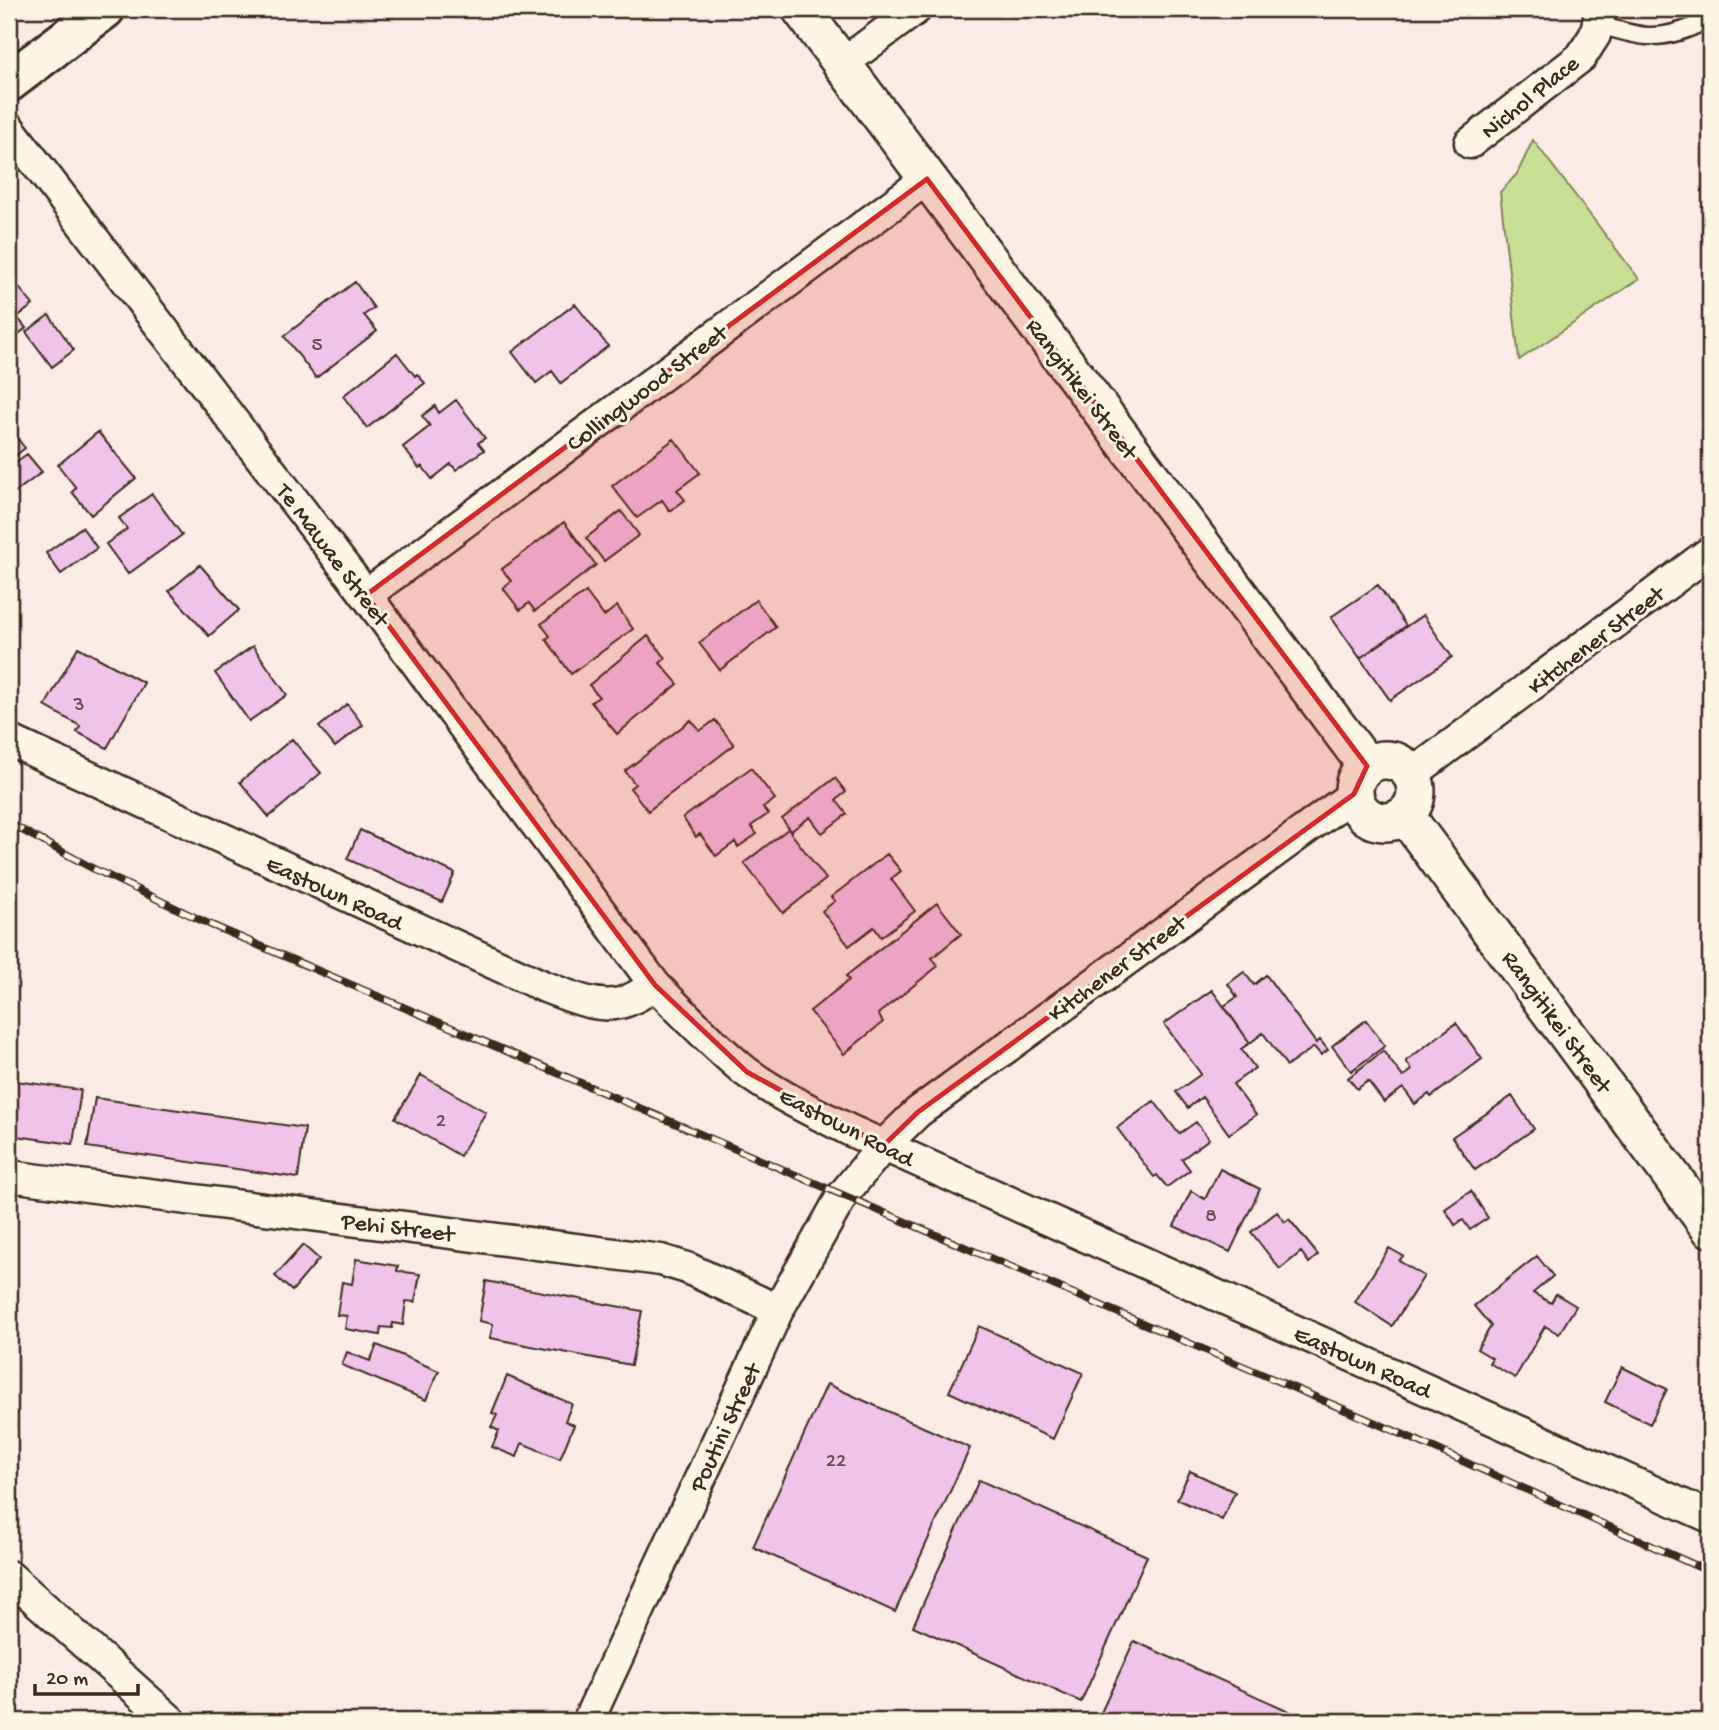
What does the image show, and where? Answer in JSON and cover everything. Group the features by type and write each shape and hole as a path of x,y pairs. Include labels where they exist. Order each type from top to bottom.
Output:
{"main road":[{"path":"9,82 105,9"}],"street":[{"name":"Rangitikei Street","path":"801,9 927,179 1360,780"},
{"path":"842,64 916,9"},
{"name":"Nichol Place","path":"1470,144 1569,69 1590,45 1600,17"},
{"name":"Te Mawae Street","path":"9,128 366,595 655,985"},
{"name":"Collingwood Street","path":"366,595 927,179"},
{"name":"Kitchener Street","path":"1412,775 1710,552"},
{"name":"Eastown Road","path":"9,740 463,951 556,991 600,1004 619,1004 655,985 711,1041 747,1072 791,1100 883,1146 1710,1517"},
{"path":"1386,760 1396,762 1412,775 1415,785 1412,807 1405,815 1386,822 1366,816 1359,808 1360,780 1386,760"},
{"name":"Kitchener Street","path":"883,1146 918,1112 1360,780"},
{"name":"Rangitikei Street","path":"1405,815 1710,1228"},
{"name":"Poutini Street","path":"588,1721 778,1310 842,1196 883,1146"},
{"name":"Pehi Street","path":"9,1176 661,1260 687,1268 778,1310"},
{"path":"9,1576 171,1721"}],"lane":[{"path":"1600,17 1647,36 1689,28 1710,17"}],"highlighted area":[{"path":"927,179 1367,766 1354,794 918,1112 883,1146 747,1072 655,985 366,595"}],"green space":[{"path":"1533,140 1639,279 1519,360 1500,192 1517,174"}],"building":[{"path":"9,275 33,305 17,317 26,328 9,342"},
{"path":"355,282 374,308 364,315 377,331 316,378 284,336"},
{"path":"575,304 608,346 561,383 552,371 536,383 512,352"},
{"path":"49,315 74,350 52,367 26,332"},
{"path":"397,353 415,376 417,374 425,383 367,428 343,396"},
{"path":"456,400 485,438 478,443 484,450 456,470 451,464 432,479 422,466 419,468 403,447 430,426 422,416 435,406 439,413"},
{"path":"9,428 25,448 9,461"},
{"path":"98,432 136,478 91,515 72,492 76,488 58,465"},
{"path":"674,439 700,473 677,490 685,500 670,511 662,500 637,518 612,486"},
{"path":"27,454 42,472 9,497 9,467"},
{"path":"152,494 182,535 128,574 106,544 127,529 119,518"},
{"path":"621,511 639,535 604,561 586,538"},
{"path":"564,522 596,565 535,611 529,603 520,610 503,588 511,581 502,569"},
{"path":"82,527 97,548 61,574 46,553"},
{"path":"200,565 239,610 209,636 169,591"},
{"path":"1378,585 1406,626 1360,658 1331,617"},
{"path":"586,592 604,616 617,606 633,629 571,674 546,639 550,636 541,624"},
{"path":"756,600 776,627 720,670 699,643"},
{"path":"1423,615 1452,657 1390,700 1360,658"},
{"path":"648,636 666,658 660,663 678,684 617,734 591,702 599,697 589,685"},
{"path":"253,646 287,695 249,721 215,673"},
{"path":"78,647 144,683 107,748 77,732 80,726 45,706"},
{"path":"347,704 363,725 335,747 319,727"},
{"path":"691,720 700,731 715,720 734,745 648,811 630,788 635,784 625,771"},
{"path":"292,739 321,773 269,817 240,782"},
{"path":"751,768 775,799 763,808 768,814 751,826 757,834 738,847 735,842 716,856 700,834 696,837 683,818"},
{"path":"835,778 846,792 836,800 847,814 822,833 810,817 791,831 782,819"},
{"path":"788,829 826,879 783,913 744,863"},
{"path":"360,830 455,873 442,902 347,859"},
{"path":"887,854 901,871 891,879 915,911 881,937 874,927 849,946 822,911 835,901 831,897"},
{"path":"937,903 961,934 932,958 938,966 878,1014 883,1022 844,1054 810,1011 849,980 846,976"},
{"path":"1244,972 1254,985 1266,975 1316,1043 1320,1040 1328,1050 1321,1055 1314,1047 1287,1066 1263,1033 1250,1043 1224,1006 1237,997 1228,984"},
{"path":"1212,990 1250,1043 1241,1049 1255,1068 1233,1084 1256,1115 1229,1134 1202,1097 1188,1108 1176,1092 1201,1074 1164,1024"},
{"path":"1366,1020 1385,1046 1351,1071 1332,1046"},
{"path":"1456,1023 1482,1059 1431,1097 1429,1094 1415,1104 1403,1088 1384,1102 1368,1081 1357,1089 1348,1078 1383,1051 1403,1077 1412,1070 1406,1061"},
{"path":"421,1075 486,1112 460,1156 395,1118"},
{"path":"9,1080 81,1090 73,1144 9,1135"},
{"path":"1512,1096 1534,1129 1475,1170 1452,1137"},
{"path":"95,1098 305,1128 298,1178 87,1147"},
{"path":"1154,1101 1179,1134 1196,1122 1209,1139 1182,1159 1190,1170 1167,1187 1157,1175 1154,1177 1117,1128"},
{"path":"1220,1169 1260,1189 1230,1252 1174,1226 1191,1191 1205,1199"},
{"path":"1471,1191 1488,1218 1470,1230 1463,1220 1455,1225 1445,1209"},
{"path":"1277,1212 1285,1222 1289,1219 1318,1255 1309,1263 1301,1252 1280,1269 1251,1232"},
{"path":"303,1245 319,1259 292,1291 275,1276"},
{"path":"1389,1248 1403,1256 1399,1261 1424,1276 1392,1326 1355,1302"},
{"path":"1537,1256 1553,1276 1533,1293 1551,1303 1556,1294 1576,1306 1559,1334 1545,1326 1515,1378 1489,1363 1492,1358 1477,1349 1491,1326 1474,1306"},
{"path":"356,1259 398,1266 397,1271 420,1274 415,1302 406,1301 403,1325 393,1323 392,1328 381,1327 380,1335 345,1329 347,1316 337,1315 342,1282 352,1284"},
{"path":"486,1281 642,1311 631,1365 490,1338 493,1324 479,1321"},
{"path":"979,1326 1083,1373 1053,1439 949,1392"},
{"path":"377,1345 439,1371 426,1400 342,1365 347,1352 370,1361"},
{"path":"1622,1367 1667,1389 1650,1424 1605,1402"},
{"path":"507,1376 572,1404 565,1421 574,1425 560,1459 522,1443 517,1457 492,1447 499,1431 491,1427 497,1415 492,1413"},
{"path":"827,1384 970,1448 895,1612 753,1547"},
{"path":"1190,1471 1235,1492 1222,1520 1177,1499"},
{"path":"979,1480 1147,1556 1081,1702 913,1626"},
{"path":"1134,1641 1311,1721 1102,1721 1098,1719"}],"railway":[{"path":"9,823 92,868 209,924 1418,1441 1710,1572"}]}
